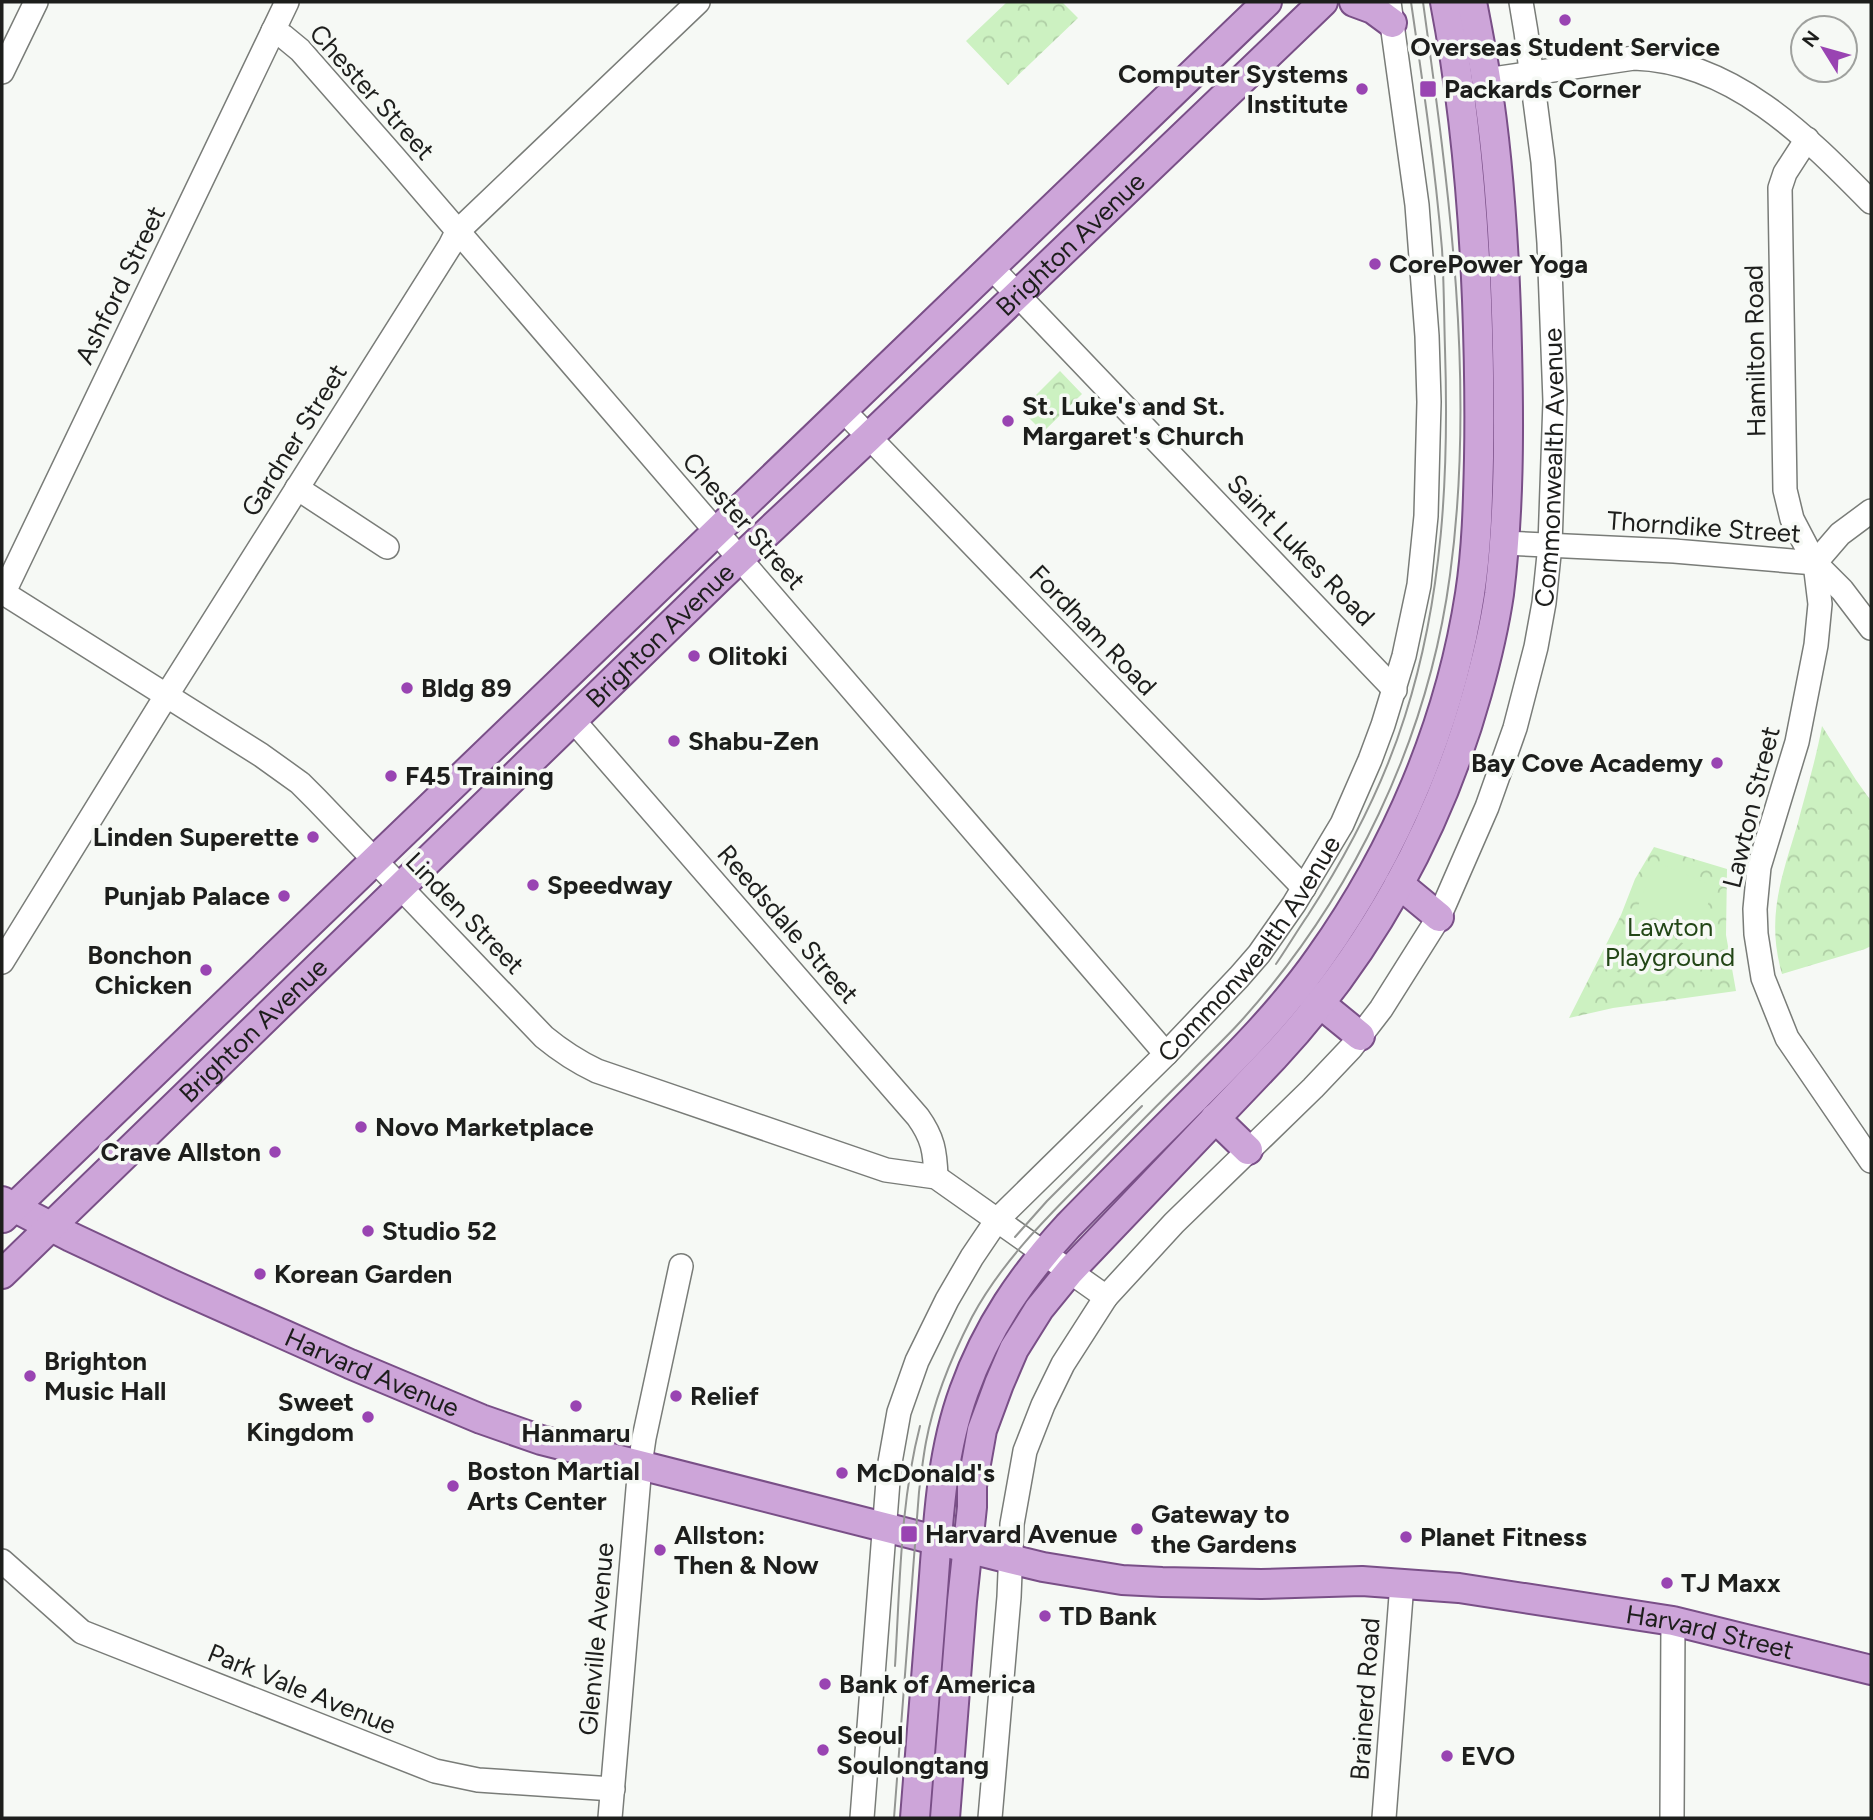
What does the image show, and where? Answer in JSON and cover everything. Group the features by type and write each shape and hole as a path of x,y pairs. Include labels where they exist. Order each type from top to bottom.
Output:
{"main road":[{"name":"Brighton Avenue","path":"6,1209 1267,2"},
{"name":"Brighton Avenue","path":"2,1274 740,559 1323,2"},
{"path":"1354,2 1391,12"},
{"name":"Commonwealth Avenue","path":"915,1818 936,1540 950,1443 962,1394 983,1345 996,1320 1044,1253 1228,1065 1319,959 1355,904 1387,847 1418,779 1443,706 1463,632 1470,593 1477,519 1480,402 1477,298 1468,169 1445,2"},
{"name":"Commonwealth Avenue","path":"945,1818 972,1486 982,1430 1014,1349 1039,1309 1070,1271 1300,1030 1361,948 1429,826 1471,715 1499,597 1504,543 1508,402 1507,322 1497,167 1486,80 1472,2"},
{"path":"1399,884 1439,917"},
{"path":"1299,985 1360,1036"},
{"path":"1215,1118 1248,1150"},
{"name":"Harvard Avenue","path":"6,1209 52,1227 403,1387 541,1440 1042,1567 1122,1580 1261,1584 1362,1581 1459,1587 1546,1601"},
{"name":"Harvard Street","path":"1546,1601 1673,1621 1871,1670"}],"street":[{"path":"2,72 36,2"},
{"name":"Ashford Street","path":"3,592 287,2"},
{"name":"Gardner Street","path":"2,961 457,232 698,2"},
{"name":"Commonwealth Avenue","path":"990,1818 1009,1597 1012,1524 1025,1451 1043,1405 1063,1364 1106,1297 1174,1223 1313,1088 1381,1009 1439,917 1487,807 1515,728 1536,647 1544,603 1550,545 1555,401 1543,162 1521,2"},
{"name":"Commonwealth Avenue","path":"862,1818 890,1468 899,1412 917,1362 947,1300 997,1220 1166,1054 1239,977 1277,929 1342,824 1370,761 1395,690 1413,621 1422,562 1429,402 1417,205 1391,12"},
{"name":"Chester Street","path":"273,31 300,50 717,530 1166,1054"},
{"path":"1486,80 1634,58 1654,58 1674,63 1732,86 1765,106 1807,139 1871,202"},
{"name":"Hamilton Road","path":"1807,139 1784,173 1780,188 1785,490 1792,519 1815,563"},
{"name":"Saint Lukes Road","path":"991,267 1395,690"},
{"name":"Fordham Road","path":"843,410 1304,888"},
{"path":"297,488 387,547"},
{"path":"1815,563 1840,534 1871,511"},
{"name":"Thorndike Street","path":"1504,543 1674,551 1815,563 1842,590 1871,628"},
{"name":"Lawton Street","path":"1815,563 1820,604 1816,645 1797,742 1759,867 1755,909 1756,934 1763,978 1787,1038 1871,1161"},
{"name":"Linden Street","path":"3,592 281,768 300,783 560,1051 597,1071 886,1170 936,1177"},
{"name":"Reedsdale Street","path":"573,720 918,1117 929,1133 935,1152 936,1177"},
{"path":"936,1177 1106,1297"},
{"name":"Glenville Avenue","path":"610,1818 640,1465 681,1266"},
{"name":"Park Vale Avenue","path":"2,1561 82,1632 435,1771 478,1780 613,1789"},
{"name":"Brainerd Road","path":"1384,1818 1402,1583"},
{"path":"1672,1818 1673,1621"}],"green space":[{"path":"1007,2 1062,2 1078,18 1008,85 966,41"},
{"path":"1060,371 1082,394 1043,432 1021,410"},
{"name":"Lawton Playground","path":"1822,726 1871,801 1871,946 1782,974 1777,954 1775,917 1781,881 1811,776"},
{"name":"Lawton Playground","path":"1654,847 1727,869 1726,935 1736,991 1613,1008 1569,1018 1621,915 1635,879"},
{"path":"1656,862 1715,887 1696,933 1637,908"},
{"path":"1634,923 1690,946 1677,980 1646,968 1640,981 1615,971"}],"tram line":[{"path":"1276,964 1337,868 1386,768 1418,671 1435,580 1441,534 1446,442 1443,261 1411,2"},
{"path":"894,1818 923,1460 929,1426 939,1394 972,1317 996,1278 1025,1242 1235,1028 1281,973 1317,923 1379,814 1424,697 1450,575 1457,504 1460,360 1450,216 1423,2"},
{"path":"1015,1237 1142,1106"},
{"path":"895,1666 908,1485 920,1426"}],"place":[{"name":"Overseas Student Service","path":"1565,20"},
{"name":"Computer Systems Institute","path":"1362,89"},
{"name":"Packards Corner","path":"1428,89"},
{"name":"CorePower Yoga","path":"1375,264"},
{"name":"St. Luke's and St. Margaret's Church","path":"1008,421"},
{"name":"Olitoki","path":"694,656"},
{"name":"Bldg 89","path":"407,688"},
{"name":"Shabu-Zen","path":"674,741"},
{"name":"Bay Cove Academy","path":"1717,763"},
{"name":"F45 Training","path":"391,776"},
{"name":"Linden Superette","path":"313,837"},
{"name":"Speedway","path":"533,885"},
{"name":"Punjab Palace","path":"284,896"},
{"name":"Bonchon Chicken","path":"206,970"},
{"name":"Novo Marketplace","path":"361,1127"},
{"name":"Crave Allston","path":"275,1152"},
{"name":"Studio 52","path":"368,1231"},
{"name":"Korean Garden","path":"260,1274"},
{"name":"Brighton Music Hall","path":"30,1376"},
{"name":"Relief","path":"676,1396"},
{"name":"Hanmaru","path":"576,1406"},
{"name":"Sweet Kingdom","path":"368,1417"},
{"name":"McDonald's","path":"842,1473"},
{"name":"Boston Martial Arts Center","path":"453,1486"},
{"name":"Gateway to the Gardens","path":"1137,1529"},
{"name":"Harvard Avenue","path":"909,1534"},
{"name":"Planet Fitness","path":"1406,1537"},
{"name":"Allston: Then & Now","path":"660,1550"},
{"name":"TJ Maxx","path":"1667,1583"},
{"name":"TD Bank","path":"1045,1616"},
{"name":"Bank of America","path":"825,1684"},
{"name":"Seoul Soulongtang","path":"823,1750"},
{"name":"EVO","path":"1447,1756"}]}
